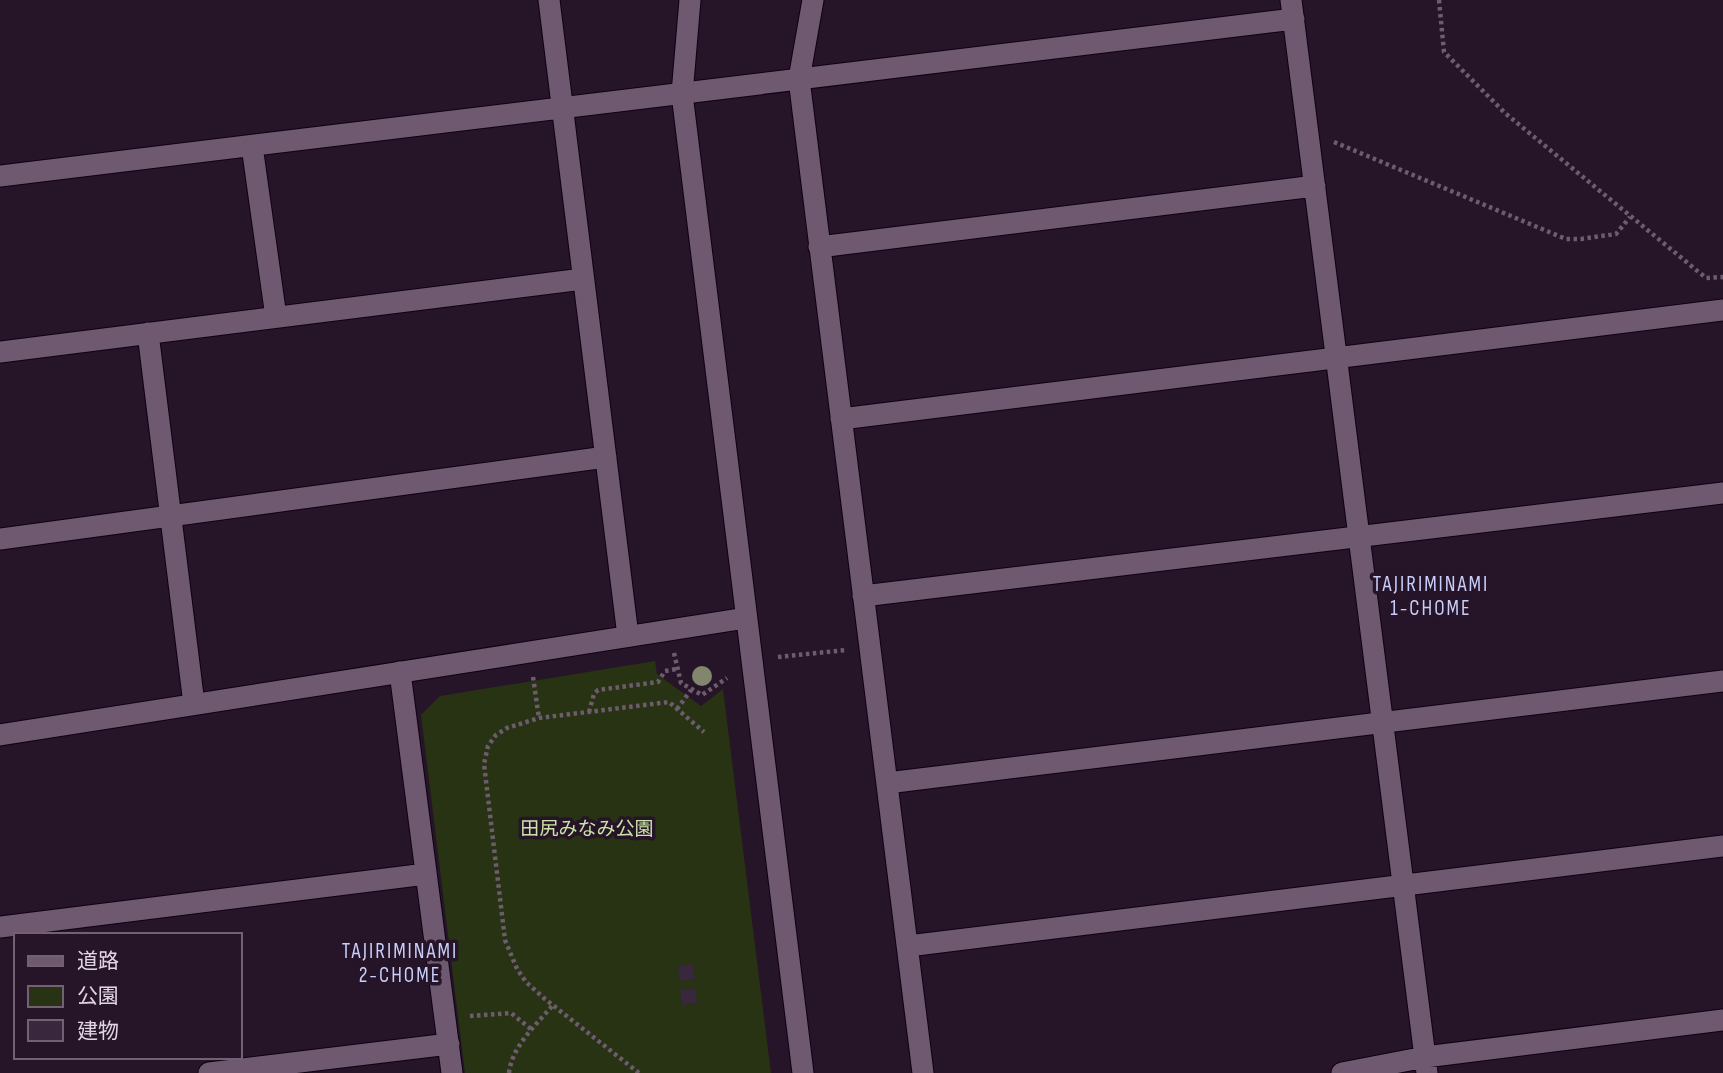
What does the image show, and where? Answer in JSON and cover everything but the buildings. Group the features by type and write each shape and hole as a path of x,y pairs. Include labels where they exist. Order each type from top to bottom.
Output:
{"street":[{"path":"549,0 628,636"},
{"path":"690,0 682,94 803,1073"},
{"path":"813,0 799,79 923,1073"},
{"path":"0,177 799,79 1292,9 1426,1065"},
{"path":"252,146 276,317"},
{"path":"820,247 1315,186"},
{"path":"0,352 583,279"},
{"path":"841,419 1723,310"},
{"path":"148,333 194,704"},
{"path":"0,539 606,457"},
{"path":"863,596 1723,493"},
{"path":"0,735 746,618"},
{"path":"400,672 452,1073"},
{"path":"887,783 1723,681"},
{"path":"908,946 1723,846"},
{"path":"0,927 426,874"},
{"path":"1342,1073 1426,1065 1723,1020"},
{"path":"209,1073 449,1044"}],"path":[{"path":"1439,0 1444,52 1505,113 1706,278 1723,277"},
{"path":"1308,131 1566,239 1616,234 1630,217"},
{"path":"771,658 869,648"},
{"path":"674,653 681,683 702,695 727,677"},
{"path":"589,712 594,694 598,690 658,682 665,671 677,669"},
{"path":"533,676 539,718"},
{"path":"677,709 691,690"},
{"path":"639,1073 526,982 517,969 505,940 484,764 488,746 496,736 507,728 539,718 668,702 704,732"},
{"path":"509,1073 513,1054 553,1004"},
{"path":"445,1018 505,1012 518,1017 531,1030"}],"green space":[{"name":"田尻みなみ公園","path":"655,661 657,674 701,706 723,689 771,1073 465,1073 421,715 440,696"}],"district":[{"name":"TAJIRIMINAMI 1-CHOME","path":"1431,596"},
{"name":"TAJIRIMINAMI 2-CHOME","path":"400,963"}]}
